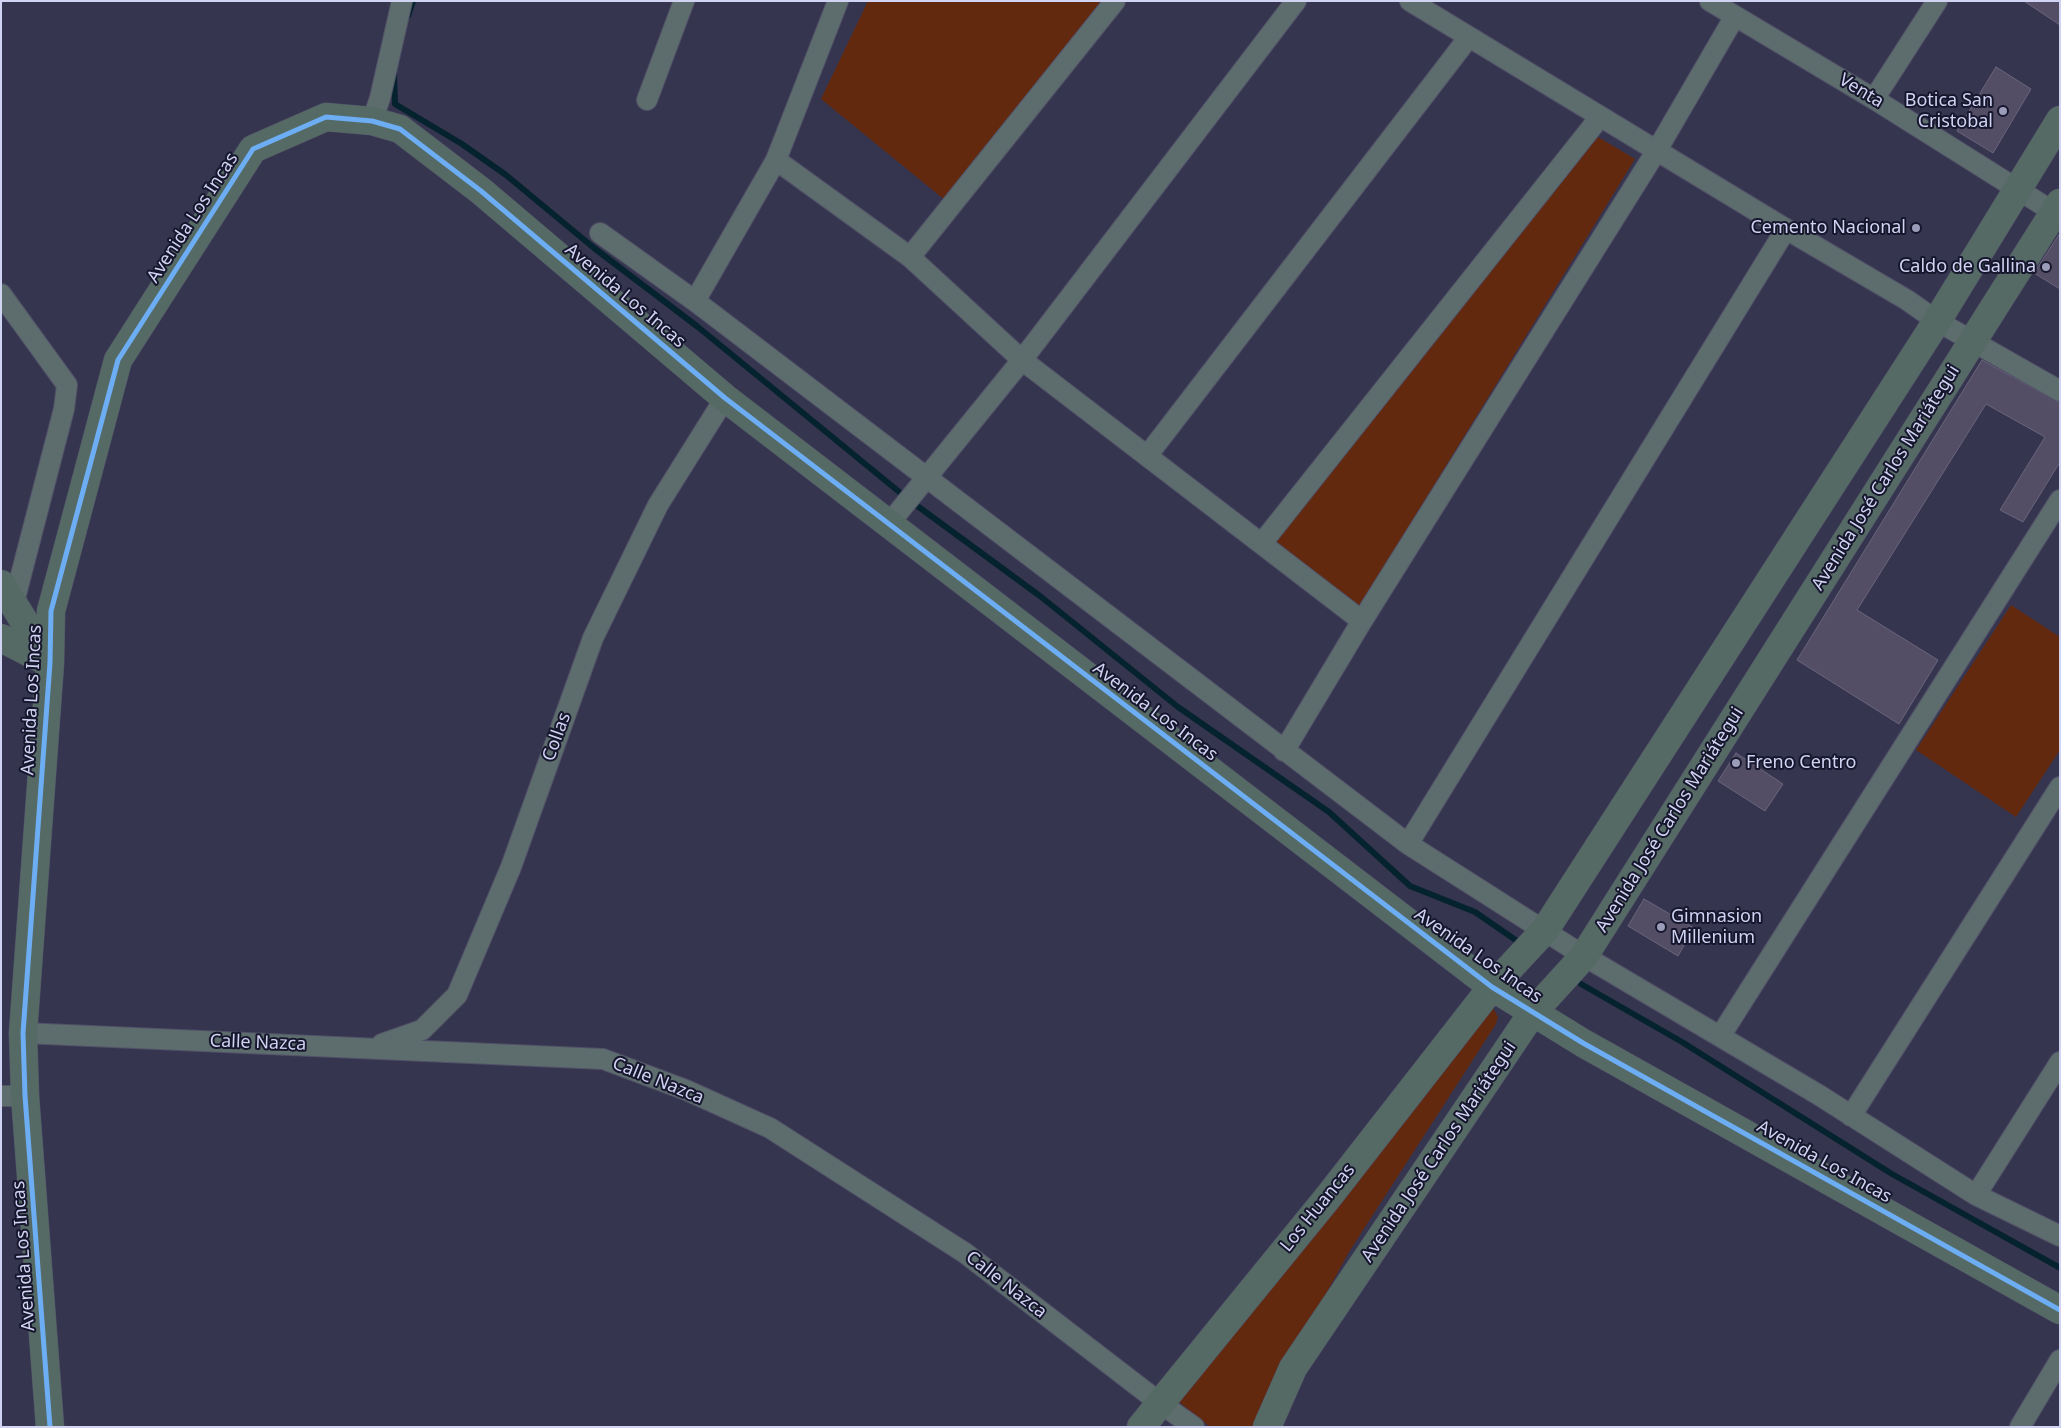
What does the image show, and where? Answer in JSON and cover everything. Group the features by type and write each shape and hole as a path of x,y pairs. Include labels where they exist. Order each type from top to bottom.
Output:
{"street":[{"path":"372,120 380,98 402,1"},
{"path":"647,100 684,1"},
{"path":"695,301 776,160 838,1"},
{"path":"910,257 1115,1"},
{"path":"888,525 1022,360 1296,1"},
{"path":"1410,1 1786,229 1907,300 1937,321 2060,391"},
{"name":"Venta","path":"1710,1 1874,99 2017,189 2058,210"},
{"path":"1874,99 1937,1"},
{"path":"1284,751 1362,621 1657,150 1735,16"},
{"path":"1147,456 1469,37"},
{"name":"Avenida Los Incas","path":"50,1427 13,1096 23,1033 50,663 51,611 118,360 253,150 326,117 372,120 400,129 481,191 725,398 1492,987 1583,1043 2060,1310"},
{"path":"1262,543 1600,117"},
{"path":"1492,987 1544,930 1937,321 2060,120"},
{"path":"776,160 910,257 1022,360 1362,621"},
{"name":"Avenida José Carlos Mariátegui","path":"1267,1427 1293,1368 1533,1012 1584,956 2058,210"},
{"path":"1408,844 1786,229"},
{"path":"600,233 695,301 1408,844 1584,956 1721,1035 1976,1194 2060,1236"},
{"path":"1,294 67,385 64,409 8,593 50,663"},
{"name":"Collas","path":"372,1048 422,1030 457,995 510,867 593,638 658,505 725,398"},
{"path":"1721,1035 2060,500"},
{"path":"1,638 50,663"},
{"path":"1851,1116 2060,787"},
{"name":"Los Huancas","path":"1141,1427 1329,1196 1492,987"},
{"name":"Calle Nazca","path":"23,1033 603,1059 686,1090 770,1128 965,1252 1160,1403 1194,1427"},
{"path":"1976,1194 2060,1062"},
{"path":"2026,1425 2060,1360"}],"shaded area":[{"path":"868,1 1101,1 946,201 821,99"},
{"path":"1598,137 1635,159 1359,607 1271,541"},
{"path":"2011,605 2060,637 2060,750 2016,817 1916,750"},
{"path":"1493,1008 1498,1017 1496,1024 1349,1252 1253,1427 1210,1427 1163,1389 1486,1009"}],"building":[{"path":"2024,1 2060,1 2060,25"},
{"path":"1996,67 2031,89 1993,153 1957,131"},
{"path":"2060,233 2060,289 2034,273"},
{"path":"1982,360 2060,403 2060,462 2023,522 2000,510 2045,437 1986,404 1857,610 1938,660 1899,724 1797,660"},
{"path":"1736,753 1783,784 1765,811 1718,781"},
{"name":"Gimnasion Millenium","path":"1644,899 1694,928 1678,956 1628,926"}],"waterway":[{"path":"408,16 413,1"},
{"path":"394,74 395,104 462,144 506,175 594,248 698,327 903,495"},
{"path":"916,505 1040,596 1178,707 1329,812 1410,886 1475,912 1520,943"},
{"path":"1581,984 1682,1042 1892,1174 2060,1268"}],"cycle path":[{"path":"50,1427 25,1096 23,1033 50,663 51,611 118,360 253,149 326,117 372,121 400,129 481,191 725,398 1492,987 1583,1043 2060,1310"}],"place":[{"name":"Botica San Cristobal","path":"2003,111"},
{"name":"Cemento Nacional","path":"1916,228"},
{"name":"Caldo de Gallina","path":"2046,267"},
{"name":"Freno Centro","path":"1736,763"},
{"name":"Gimnasion Millenium","path":"1661,927"}]}
